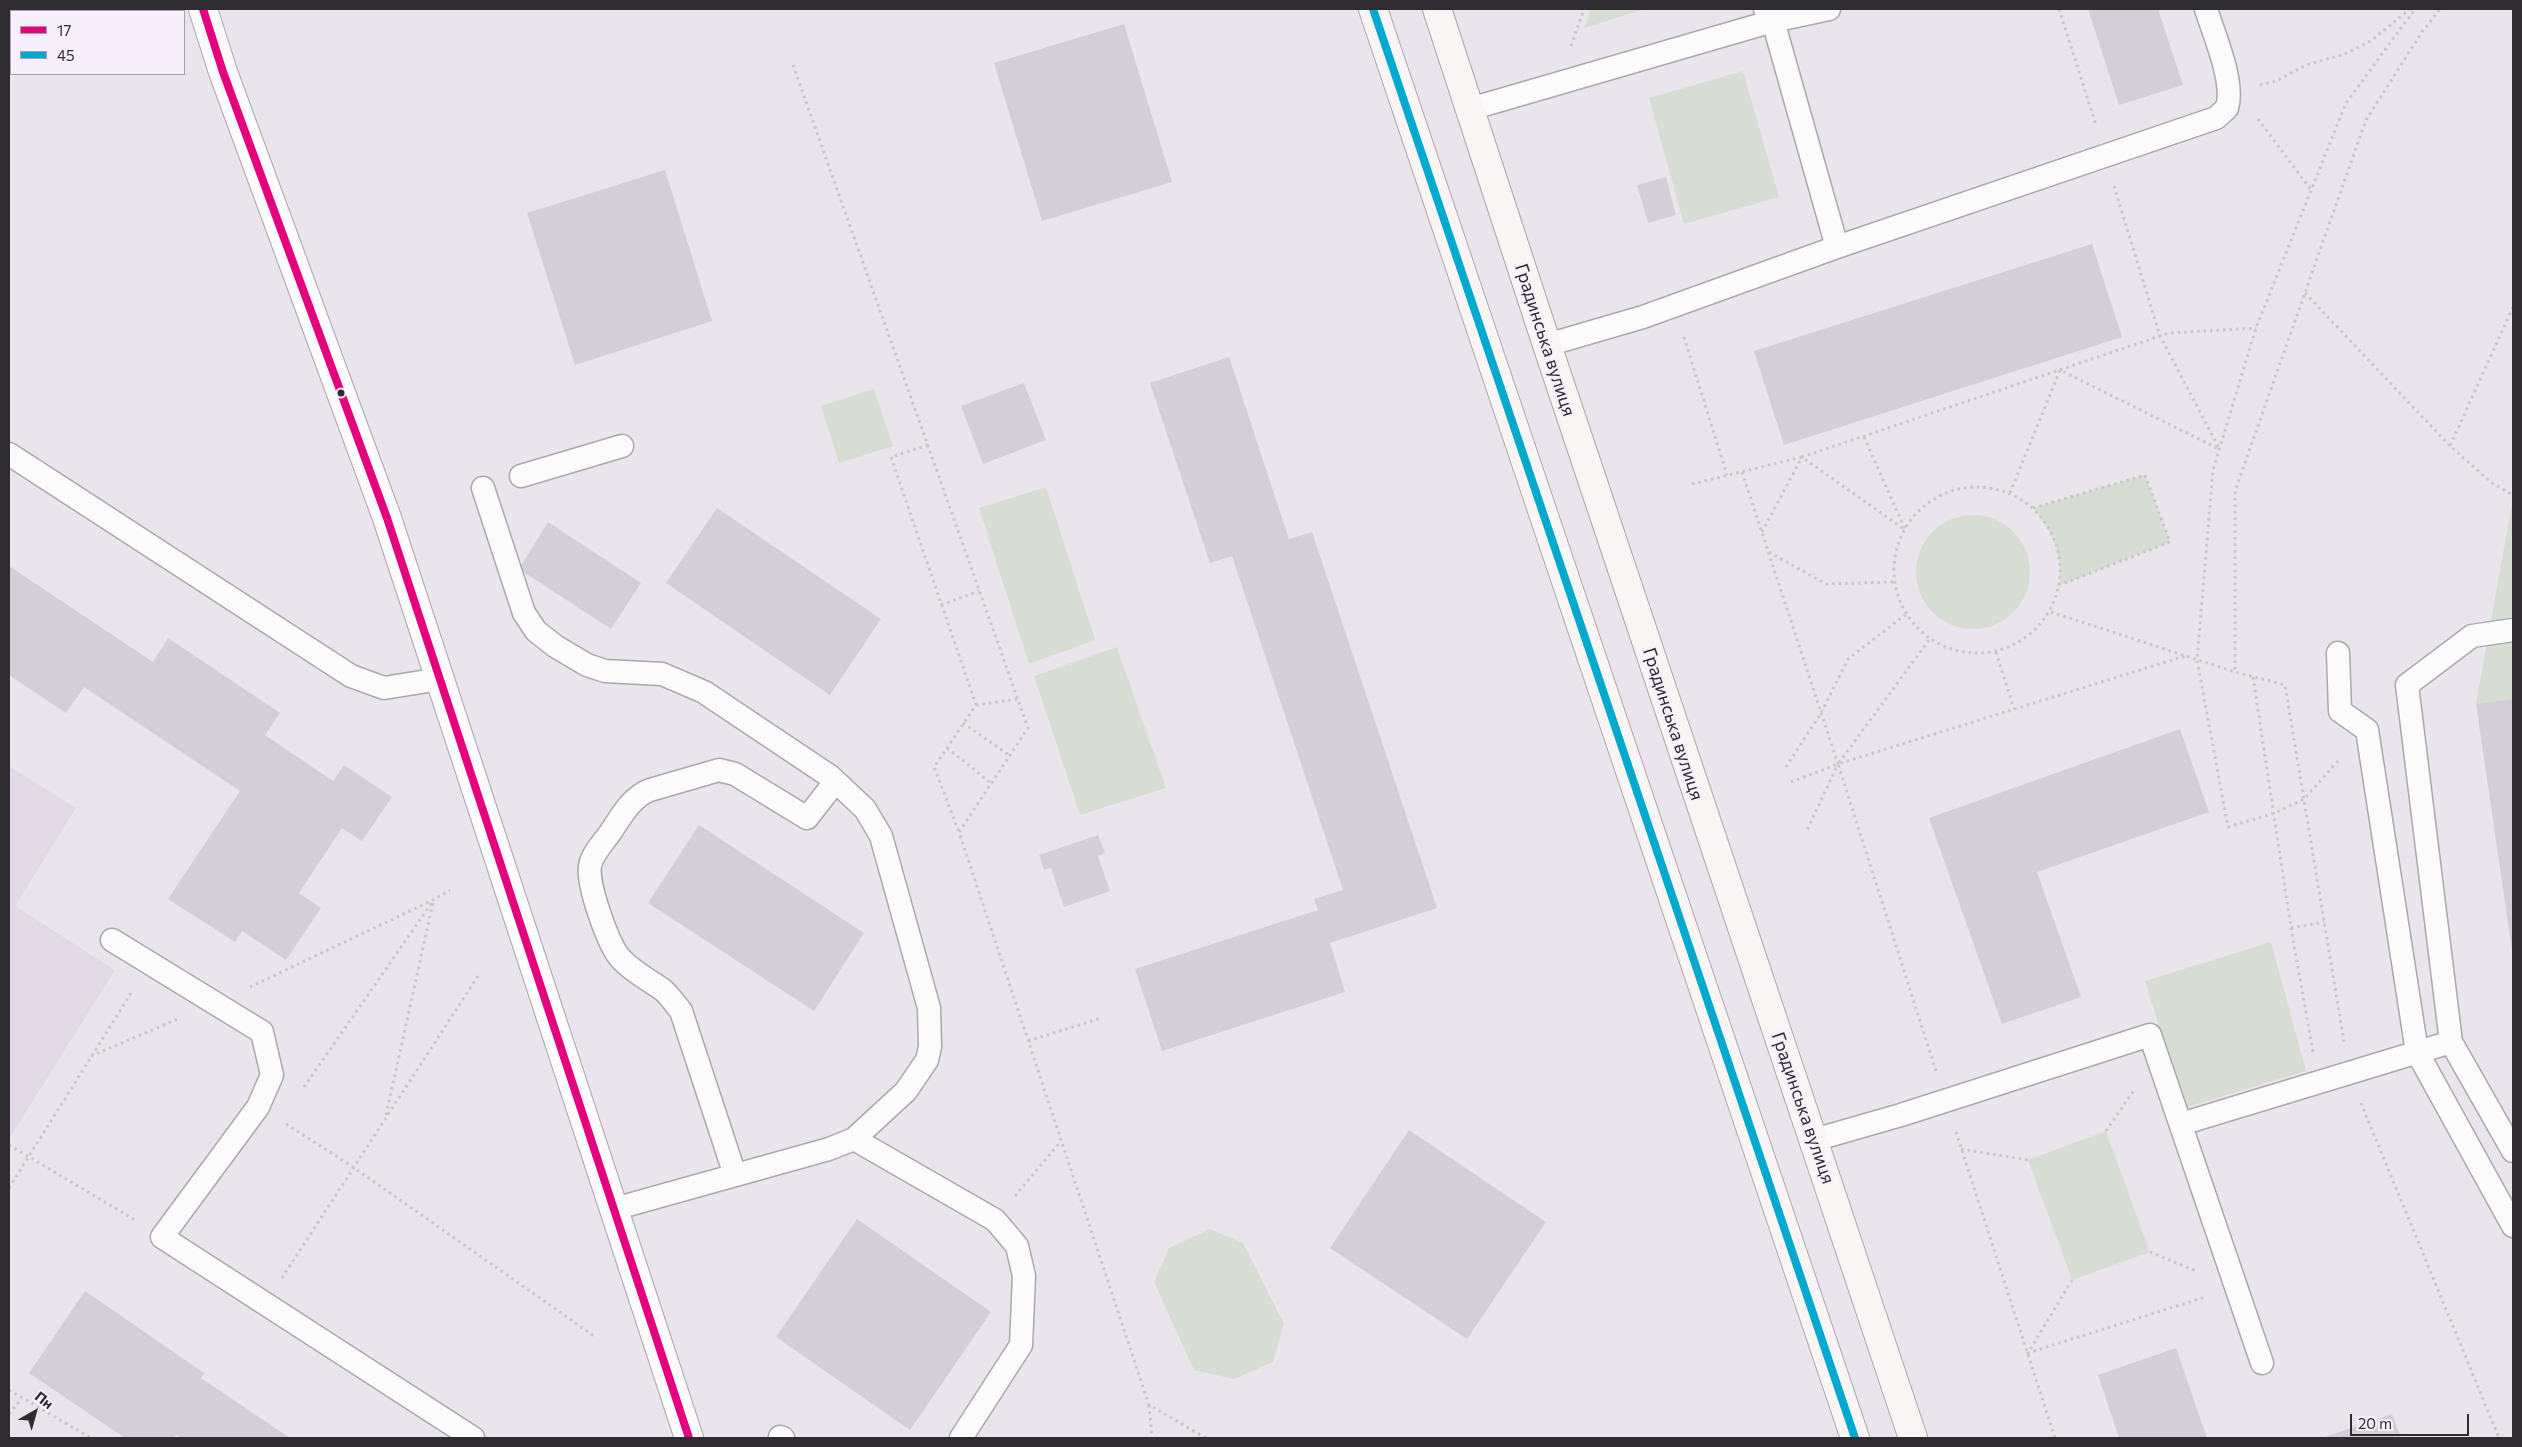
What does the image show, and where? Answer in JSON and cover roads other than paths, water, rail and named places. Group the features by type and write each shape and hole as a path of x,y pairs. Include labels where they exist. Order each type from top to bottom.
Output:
{"street":[{"path":"203,9 224,72 386,518 689,1438"},
{"path":"1373,9 1855,1438"},
{"name":"Градинська вулиця","path":"1437,9 1546,345 1913,1438"}],"lane":[{"path":"1470,109 1769,15 1829,9"},
{"path":"1546,345 1643,317 1674,304 1837,247 2221,115 2228,104 2226,76 2206,9"},
{"path":"1769,15 1837,247"},
{"path":"522,476 622,446"},
{"path":"9,454 351,676 384,688 440,679"},
{"path":"483,488 524,613 536,632 571,655 605,671 662,674 704,692 835,782 865,809 881,836 929,1008 930,1047 927,1060 906,1091 854,1139 829,1149 614,1209"},
{"path":"2513,630 2472,636 2407,685 2451,1042 2513,1152"},
{"path":"2338,653 2340,711 2367,730 2417,1052 2513,1226"},
{"path":"735,1175 680,1011 664,991 639,975 620,958 611,945 602,924 590,865 597,852 640,793 719,770 735,774 807,818 835,782"},
{"path":"112,940 262,1032 272,1075 258,1107 162,1237 473,1438"},
{"path":"1814,1140 2150,1035 2262,1363"},
{"path":"2180,1124 2451,1042"},
{"path":"854,1139 995,1220 1017,1246 1024,1276 1021,1345 961,1438"}]}
